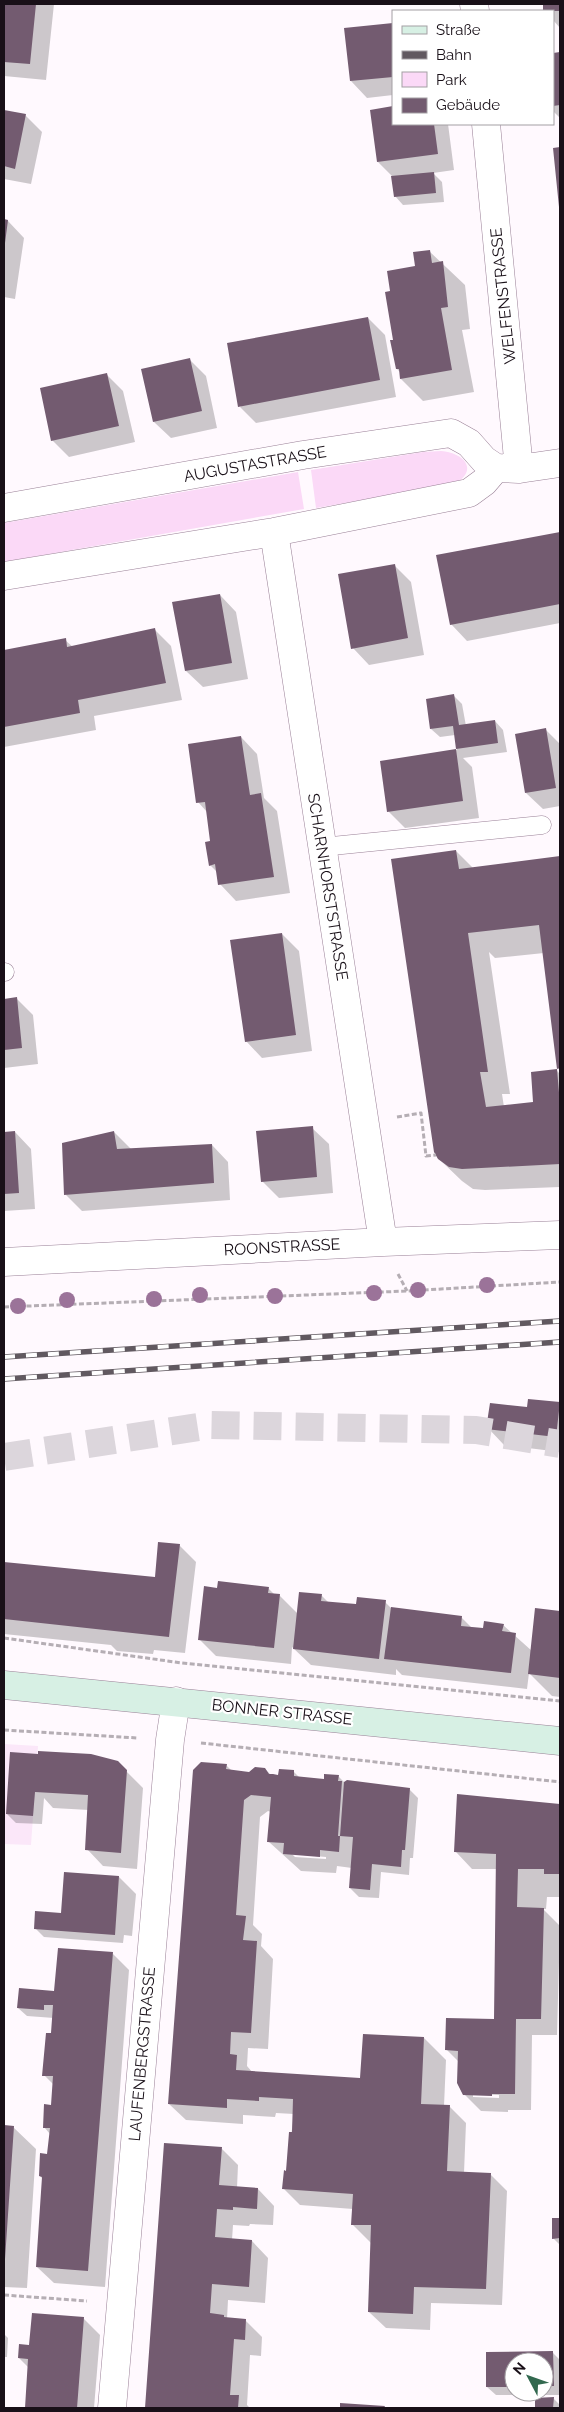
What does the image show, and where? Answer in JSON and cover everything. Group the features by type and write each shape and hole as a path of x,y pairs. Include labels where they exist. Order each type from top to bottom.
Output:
{"main road":[{"name":"BONNER STRASSE","path":"4,1685 560,1741"}],"street":[{"name":"WELFENSTRASSE","path":"486,125 508,468"},
{"name":"AUGUSTASTRASSE","path":"4,508 303,455 451,433 469,443 484,460 508,468"},
{"path":"4,576 274,532 469,493 508,468 560,463"},
{"name":"SCHARNHORSTSTRASSE","path":"274,532 382,1242"},
{"name":"ROONSTRASSE","path":"4,1262 382,1242 560,1235"},
{"name":"LAUFENBERGSTRASSE","path":"112,2408 170,1740 176,1701"}],"lane":[{"path":"322,846 542,825"}],"path":[{"path":"421,1121 426,1156 436,1155"},
{"path":"4,1307 407,1291 560,1282"},
{"path":"4,1638 182,1662 560,1701"},
{"path":"4,1730 170,1740 560,1782"},
{"path":"4,2295 120,2303"}],"shaded area":[{"path":"4,1744 38,1746 31,1845 4,1844"}],"green space":[{"path":"441,451 456,455 466,463 466,473 455,484 316,508 311,470 423,452"},
{"path":"298,472 304,509 4,562 4,523"}],"building":[{"path":"4,4 36,4 30,64 4,62"},
{"path":"543,4 560,4 560,11 543,10"},
{"path":"392,23 392,77 350,81 344,28"},
{"path":"560,52 560,105 554,106 554,53"},
{"path":"392,106 392,125 434,125 438,154 377,162 370,110"},
{"path":"4,110 26,114 15,169 4,166"},
{"path":"560,147 560,207 559,207 553,148"},
{"path":"434,172 436,193 394,197 391,176"},
{"path":"4,219 8,220 5,243 4,243"},
{"path":"430,250 432,263 443,261 448,307 441,308 452,370 400,379 399,369 396,369 390,340 393,340 385,292 390,291 387,271 415,266 413,252"},
{"path":"368,317 380,380 238,407 227,343"},
{"path":"190,358 202,411 153,422 141,369"},
{"path":"107,373 119,426 51,441 40,388"},
{"path":"560,532 560,604 450,625 436,555"},
{"path":"395,564 408,638 351,649 338,574"},
{"path":"220,594 232,663 185,671 172,602"},
{"path":"155,628 166,683 78,700 80,713 4,727 4,650 66,638 67,647"},
{"path":"454,694 459,725 495,720 498,743 456,749 453,726 430,729 426,699"},
{"path":"546,728 556,788 525,793 515,734"},
{"path":"241,736 250,795 261,793 274,877 218,885 215,864 209,866 205,842 210,841 205,802 196,803 188,744"},
{"path":"456,749 463,801 387,812 380,761"},
{"path":"456,850 459,869 560,856 560,1068 557,1069 560,1104 560,1164 462,1169 449,1167 438,1159 434,1152 391,859","holes":["539,925 557,1069 531,1072 533,1102 486,1107 480,1072 488,1072 468,933"]},
{"path":"282,933 296,1035 245,1042 230,940"},
{"path":"17,997 22,1048 4,1050 4,999"},
{"path":"313,1126 317,1177 261,1182 256,1131"},
{"path":"15,1131 19,1193 4,1194 4,1132"},
{"path":"114,1131 117,1149 212,1144 214,1183 64,1195 62,1143"},
{"path":"528,1399 560,1402 556,1437 486,1429 490,1403 527,1407"},
{"path":"158,1542 180,1544 169,1637 4,1619 4,1562 155,1577"},
{"path":"218,1581 269,1587 268,1593 280,1594 274,1648 198,1640 204,1586 217,1588"},
{"path":"299,1592 322,1594 321,1601 356,1604 357,1597 386,1600 379,1659 293,1649"},
{"path":"391,1607 462,1616 461,1626 483,1628 484,1621 504,1624 502,1631 516,1633 511,1673 384,1659"},
{"path":"535,1608 560,1611 560,1678 528,1674"},
{"path":"38,1751 91,1754 118,1761 127,1770 121,1853 85,1850 88,1795 35,1792 33,1816 6,1814 10,1752 38,1754"},
{"path":"201,1762 227,1764 226,1769 249,1772 255,1767 265,1768 269,1774 278,1775 279,1769 294,1770 294,1776 324,1779 324,1774 339,1775 338,1781 342,1781 338,1836 340,1836 339,1852 320,1850 320,1857 283,1854 284,1843 267,1842 271,1797 251,1795 244,1800 236,1915 246,1916 243,1940 257,1941 251,2033 231,2032 230,2054 237,2055 236,2070 360,2078 363,2034 424,2037 421,2104 450,2105 447,2171 491,2173 486,2289 414,2287 413,2314 368,2312 371,2225 351,2225 353,2194 282,2189 284,2170 286,2171 289,2132 292,2132 293,2099 259,2097 259,2101 227,2099 227,2108 168,2104 193,1770"},
{"path":"347,1780 410,1788 405,1850 402,1850 401,1867 372,1864 370,1890 349,1888 353,1837 340,1836 344,1782"},
{"path":"457,1794 560,1804 560,1874 544,1874 544,1869 518,1869 517,1907 544,1908 541,2019 516,2019 515,2094 492,2094 492,2096 463,2095 457,2083 458,2051 445,2050 446,2018 494,2019 496,1854 454,1852"},
{"path":"64,1872 119,1876 115,1935 34,1929 35,1911 61,1913"},
{"path":"58,1948 113,1952 88,2271 36,2267 42,2177 39,2176 40,2153 47,2154 50,2128 43,2128 44,2104 51,2105 53,2076 42,2076 46,2033 51,2033 53,2005 44,2005 44,2010 17,2008 19,1988 54,1991"},
{"path":"4,2125 14,2126 5,2259 4,2259"},
{"path":"164,2143 222,2147 219,2185 258,2188 257,2209 233,2207 233,2210 217,2209 215,2237 252,2240 249,2287 212,2284 210,2313 224,2315 224,2317 246,2319 245,2340 234,2339 230,2395 239,2395 238,2408 145,2408"},
{"path":"552,2218 560,2218 560,2238 552,2239"},
{"path":"32,2313 84,2317 77,2408 25,2408 28,2359 18,2358 19,2344 29,2345"},
{"path":"553,2351 553,2352 504,2352 504,2387 486,2387 486,2352"},
{"path":"535,2402 554,2402 553,2408 535,2408"},
{"path":"340,2403 385,2406 384,2408 340,2408"}],"tunnel":[{"path":"4,1457 211,1425 476,1430 560,1444"}],"railway":[{"path":"4,1357 560,1321"},
{"path":"4,1379 560,1342"}]}
